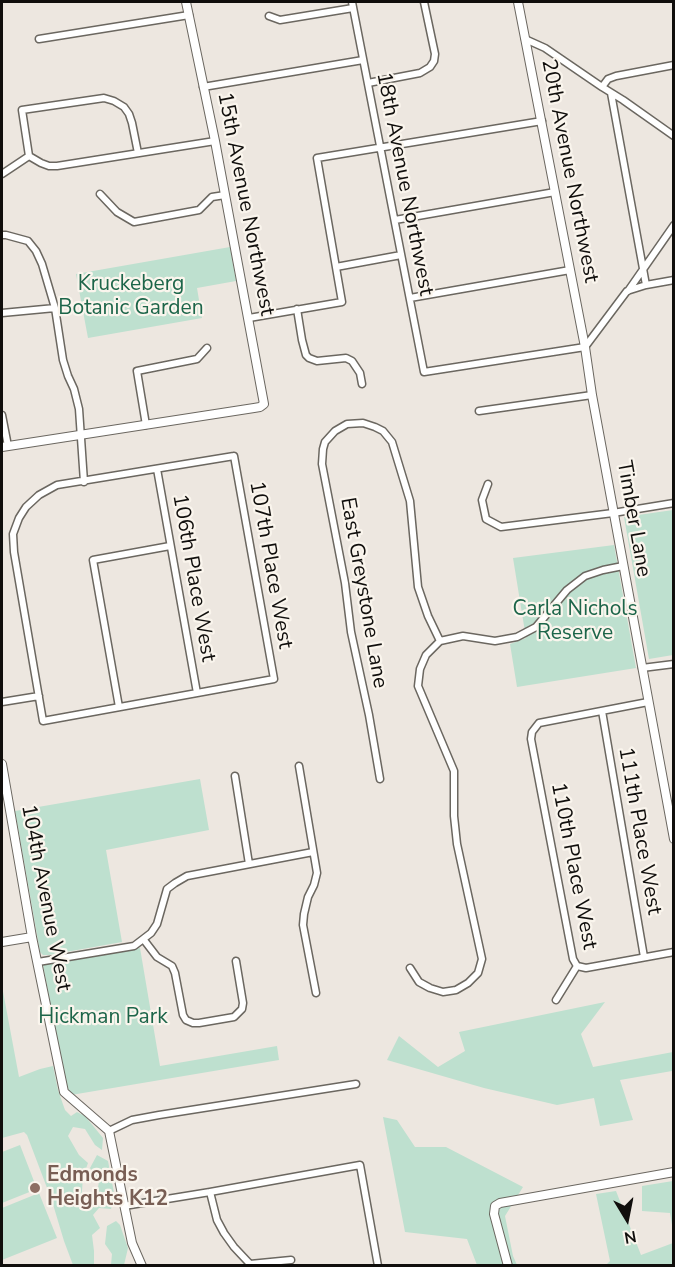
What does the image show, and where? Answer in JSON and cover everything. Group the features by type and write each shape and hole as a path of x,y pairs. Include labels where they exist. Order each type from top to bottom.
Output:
{"street":[{"name":"15th Avenue Northwest","path":"146,424 254,408 264,404 215,141 186,2"},
{"path":"368,83 420,73 430,67 435,54 424,2"},
{"name":"20th Avenue Northwest","path":"518,2 585,347"},
{"path":"269,16 280,20 353,5"},
{"name":"18th Avenue Northwest","path":"353,5 424,372 585,347"},
{"path":"39,39 189,15"},
{"path":"525,39 545,48 674,136"},
{"path":"203,87 363,60"},
{"path":"602,87 608,79 616,76 674,65"},
{"path":"611,93 646,285"},
{"path":"29,156 22,110 104,98 124,107 132,123 138,153"},
{"path":"249,318 342,302 317,158 542,120"},
{"path":"29,156 49,166 57,166 215,141"},
{"path":"2,174 29,156"},
{"path":"394,220 555,192"},
{"path":"100,194 117,212 134,222 199,210 212,197 225,195"},
{"path":"585,347 674,225"},
{"path":"2,235 28,241 42,264 55,308 63,360 79,409 84,482"},
{"path":"336,267 401,255"},
{"path":"410,298 570,270"},
{"path":"627,291 674,279"},
{"path":"2,313 55,308"},
{"path":"297,309 306,355 317,361 346,358 352,361 360,373 362,384"},
{"name":"Timber Lane","path":"585,347 674,839"},
{"path":"2,415 5,446 146,424 137,371 197,359 207,348"},
{"path":"479,411 592,395"},
{"name":"East Greystone Lane","path":"380,779 351,632 345,584 322,464 325,442 335,431 347,424 363,423 375,427 383,431 392,442 410,501 418,587 440,641"},
{"name":"107th Place West","path":"157,469 234,456 274,679 197,693"},
{"path":"157,469 57,486 39,495 26,507 19,518 13,534 14,552 43,721 197,693"},
{"name":"106th Place West","path":"157,469 197,693"},
{"path":"488,484 482,500 486,519 501,527 674,503"},
{"path":"119,707 93,560 170,546"},
{"path":"410,968 419,982 443,992 456,990 468,983 478,973 482,959 457,844 454,816 454,771 418,686 420,669 426,655 440,641 463,636 495,641 517,637 536,627 567,590 585,576 623,566"},
{"path":"642,668 674,664"},
{"path":"2,702 39,696"},
{"path":"602,711 648,702"},
{"name":"110th Place West","path":"556,1000 577,966 573,959 531,739 532,732 539,723 602,711"},
{"name":"111th Place West","path":"602,711 644,957"},
{"name":"104th Avenue West","path":"2,764 32,937 64,1092 109,1131"},
{"path":"298,766 317,873 308,897 303,925 316,993"},
{"path":"235,776 249,864"},
{"path":"38,962 134,945 144,940 157,924 167,889 187,876 314,852"},
{"path":"2,942 32,937"},
{"path":"144,940 157,957 172,966 183,1015 186,1020 193,1023 234,1017 242,1009 236,961"},
{"path":"577,966 586,968 674,952"},
{"path":"142,1266 132,1243 109,1131 132,1120 159,1114 356,1084"},
{"path":"124,1206 360,1165 378,1266"},
{"path":"507,1266 494,1214 495,1206 500,1203 674,1172"},
{"path":"210,1192 217,1220 224,1233 250,1265 291,1260"}],"green space":[{"name":"Kruckeberg Botanic Garden","path":"230,247 236,281 197,288 202,318 88,338 76,274"},
{"name":"Carla Nichols Reserve","path":"673,510 673,655 649,659 624,517"},
{"name":"Carla Nichols Reserve","path":"614,545 636,668 517,687 510,644 526,638 513,558"},
{"path":"200,779 209,830 106,850 122,942 43,955 40,952 15,811"},
{"name":"Hickman Park","path":"140,948 160,1066 277,1046 279,1060 71,1095 65,1082 43,965"},
{"path":"2,986 19,1077 53,1066 65,1110 71,1116 77,1112 85,1116 103,1138 102,1150 95,1145 85,1129 73,1127 68,1136 79,1155 88,1163 83,1177 81,1204 85,1210 96,1201 99,1181 90,1168 97,1155 108,1161 115,1198 111,1209 99,1208 93,1215 100,1228 92,1235 94,1265 73,1265 27,1135 24,1132 2,1138"},
{"path":"605,1002 581,1034 593,1067 673,1052 672,1071 620,1080 633,1120 600,1126 594,1098 557,1105 484,1088 387,1060 399,1036 438,1067 465,1051 459,1032"},
{"path":"383,1117 397,1120 415,1147 446,1147 523,1187 505,1216 517,1265 477,1265 467,1239 405,1232"},
{"path":"20,1145 37,1189 2,1203 2,1152"},
{"path":"674,1181 673,1231 670,1213 642,1211 642,1186"},
{"path":"616,1191 641,1255 673,1243 673,1265 606,1265 610,1261 596,1194"},
{"path":"39,1193 57,1238 2,1260 2,1208"},
{"path":"116,1221 120,1225 128,1248 124,1265 111,1265 112,1254 105,1244 107,1226"}],"place":[{"name":"Edmonds Heights K12","path":"35,1188"}]}
